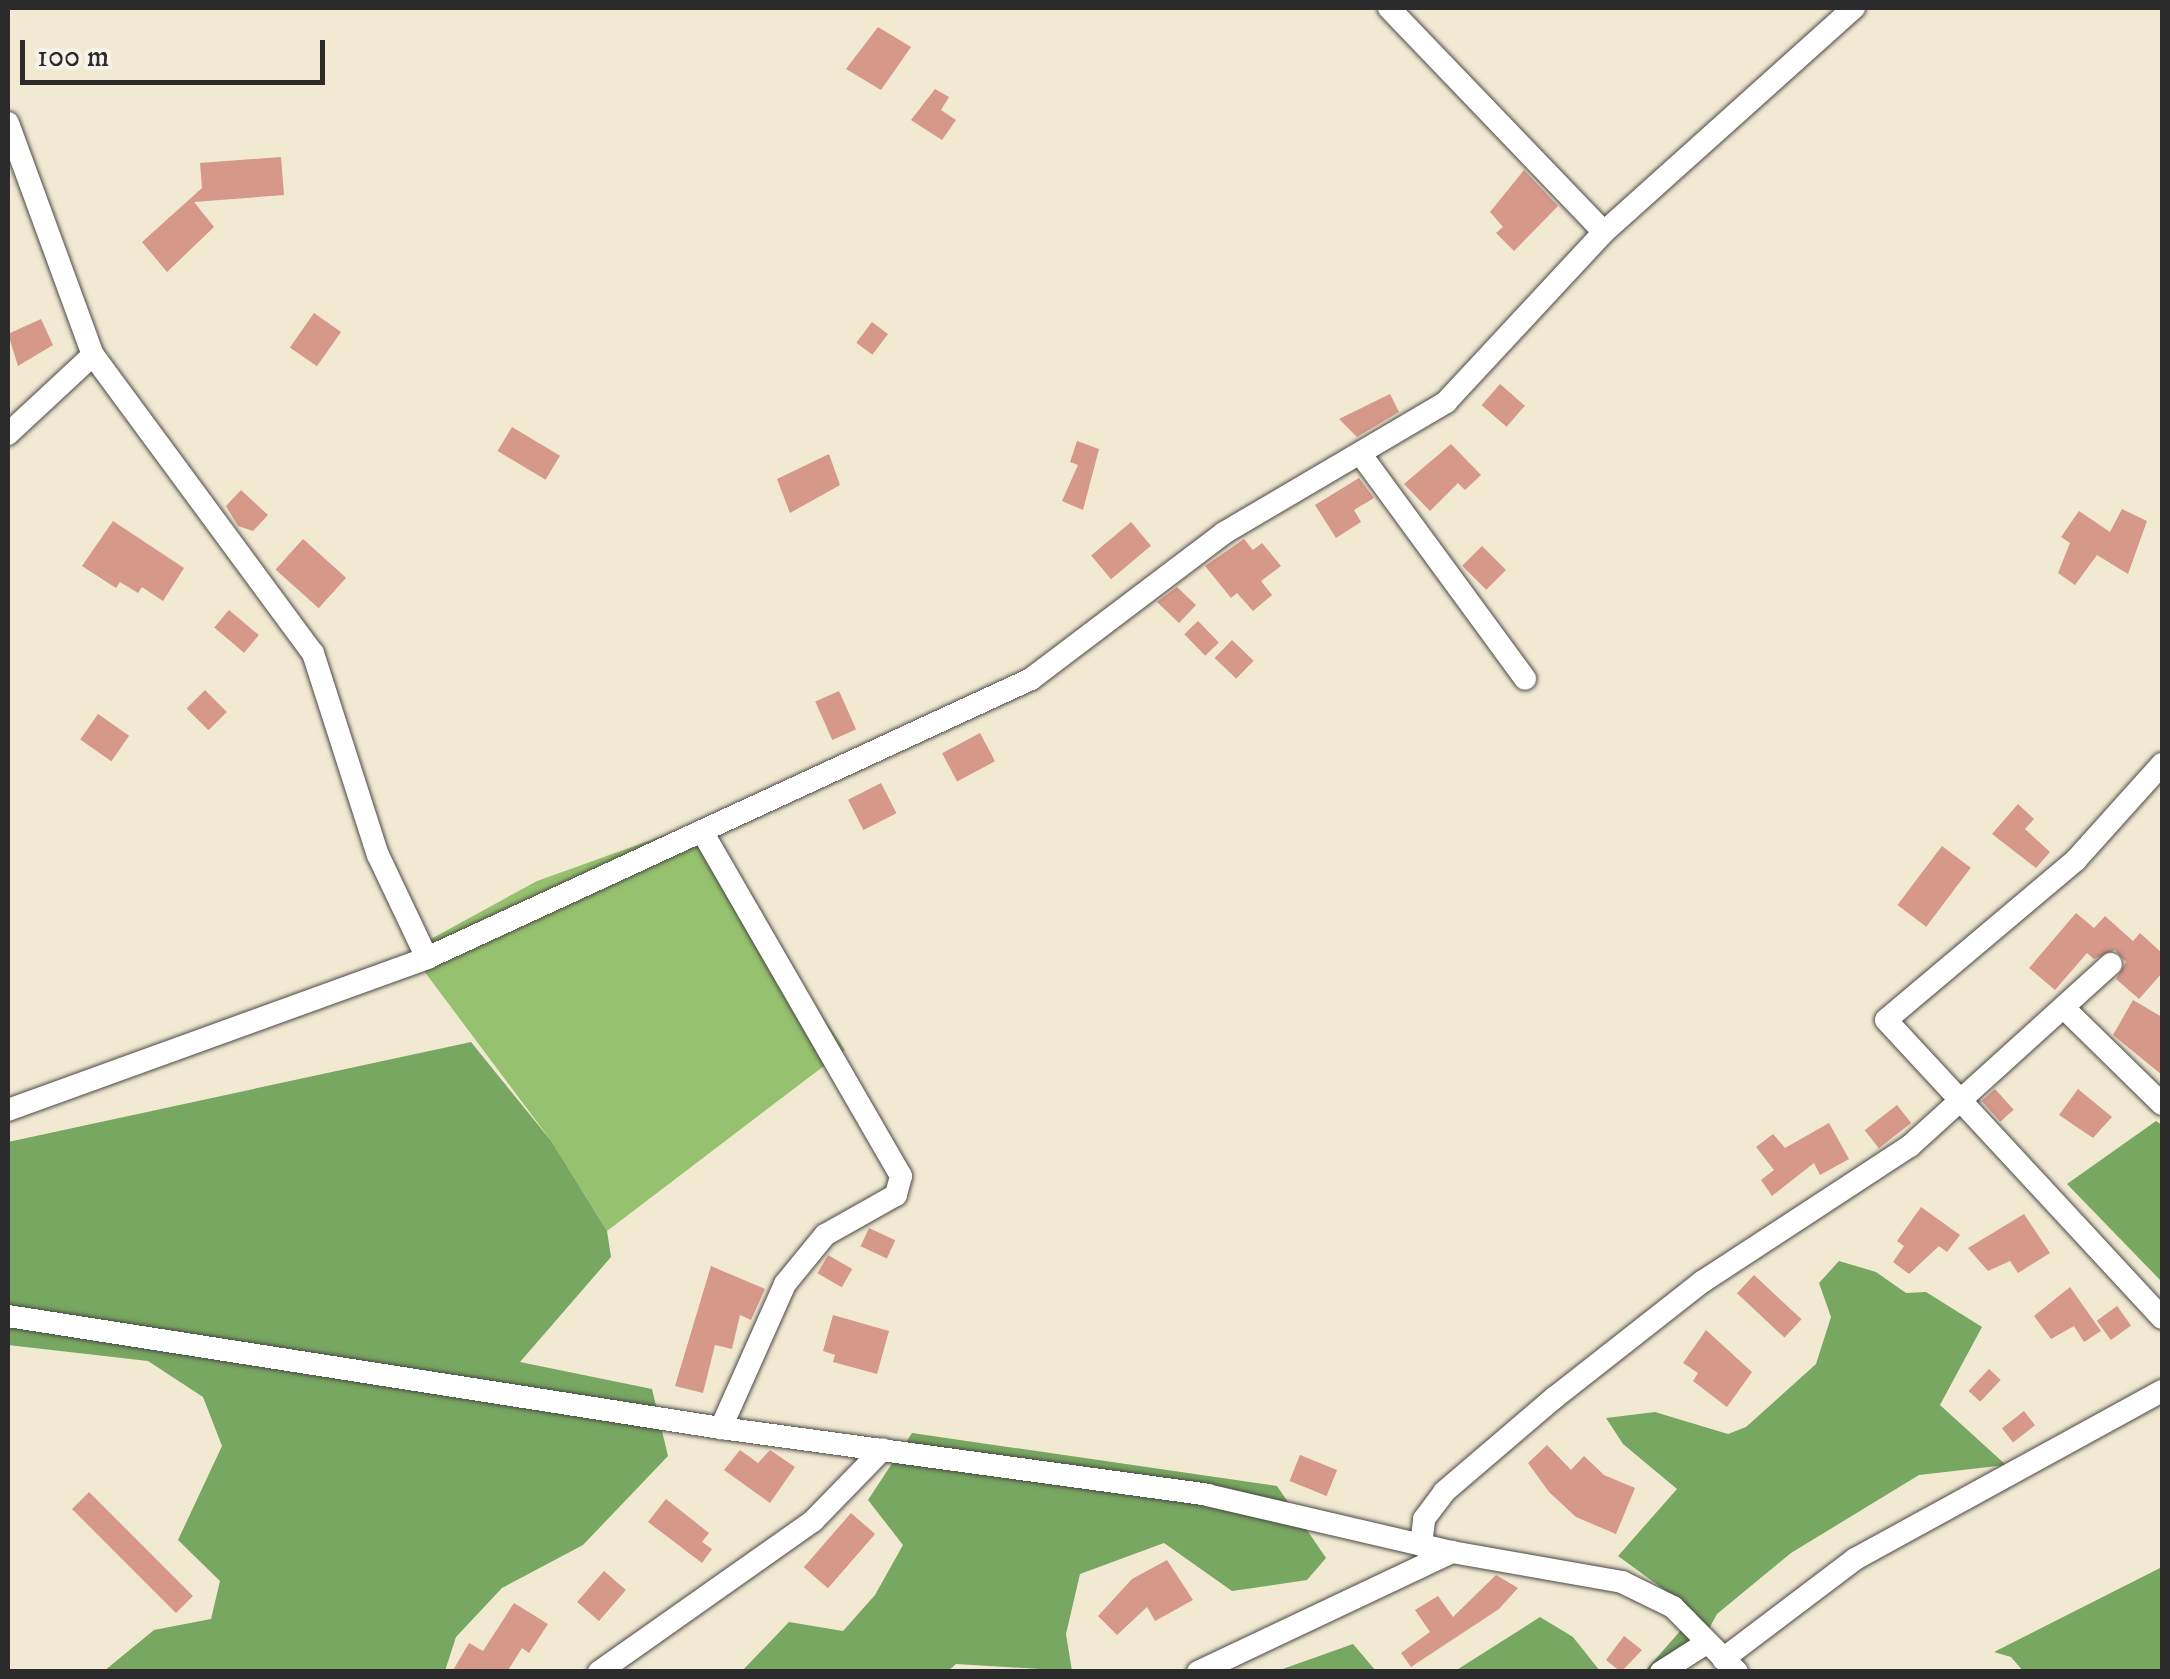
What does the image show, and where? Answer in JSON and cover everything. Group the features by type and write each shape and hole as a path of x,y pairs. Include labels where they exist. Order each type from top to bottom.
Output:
{"street":[{"path":"1389,8 1604,232"},
{"path":"8,1110 428,958 1009,692 1224,533 1362,456 1460,389 1604,232 1854,8"},
{"path":"8,123 93,355 313,653 378,855 428,958"},
{"path":"8,434 93,355"},
{"path":"1362,456 1525,678"},
{"path":"2162,764 2076,860 1886,1020 2162,1318"},
{"path":"703,833 902,1184 892,1198 825,1235 784,1284 722,1428"},
{"path":"1421,1544 1424,1519 1444,1492 1554,1398 1702,1282 1910,1146 1961,1104 2111,964"},
{"path":"2064,1008 2162,1104"},
{"path":"8,1316 722,1428 1208,1495 1452,1552 1646,1590 1722,1658"},
{"path":"1662,1672 1722,1658 1855,1559 2162,1391"},
{"path":"599,1672 813,1520 883,1449"},
{"path":"1198,1672 1452,1552"}],"green space":[{"path":"693,825 845,1050 607,1231 552,1142 409,951 537,881"},
{"path":"471,1042 552,1142 607,1231 611,1257 520,1362 652,1389 668,1456 583,1545 502,1588 456,1637 445,1671 104,1671 154,1630 211,1619 220,1581 178,1540 222,1446 203,1397 148,1361 8,1345 8,1142"},
{"path":"2156,1121 2162,1125 2162,1282 2067,1184"},
{"path":"1839,1261 1876,1272 1906,1293 1926,1292 1982,1327 1940,1405 2006,1465 1919,1475 1791,1553 1717,1614 1686,1671 1645,1671 1696,1613 1618,1556 1677,1489 1623,1444 1606,1418 1655,1412 1728,1434 1746,1427 1816,1364 1831,1317 1819,1283"},
{"path":"912,1433 1277,1486 1326,1558 1307,1580 1232,1591 1164,1543 1080,1574 1066,1634 1072,1671 956,1664 947,1672 741,1672 789,1622 843,1631 875,1595 903,1545 868,1500"},
{"path":"2162,1567 2162,1671 2023,1671 2011,1657 1994,1652"},
{"path":"1540,1617 1573,1637 1600,1671 1455,1671"},
{"path":"1353,1644 1376,1671 1277,1671"}],"building":[{"path":"878,27 911,47 881,90 846,69"},
{"path":"935,89 949,97 941,110 956,120 942,140 911,120"},
{"path":"281,157 284,195 194,202 214,227 167,272 142,242 202,188 200,163"},
{"path":"1524,170 1558,206 1514,251 1496,233 1503,227 1490,212"},
{"path":"314,313 341,332 317,366 290,347"},
{"path":"41,319 53,345 18,366 8,334"},
{"path":"872,322 888,334 872,355 856,343"},
{"path":"1500,384 1525,406 1507,427 1482,405"},
{"path":"1390,394 1399,412 1357,437 1339,419"},
{"path":"512,427 560,456 546,480 498,451"},
{"path":"1077,441 1099,449 1083,510 1062,501 1078,465 1070,462"},
{"path":"1451,444 1481,475 1465,490 1458,483 1430,511 1404,484"},
{"path":"829,454 840,485 790,513 777,479"},
{"path":"1359,478 1374,498 1354,510 1361,522 1336,538 1315,505"},
{"path":"241,490 268,515 253,531 238,526 226,506"},
{"path":"2122,509 2147,521 2128,574 2097,555 2075,585 2058,573 2070,543 2061,537 2079,511 2110,532"},
{"path":"113,521 184,568 163,601 142,587 138,593 120,582 116,588 82,566"},
{"path":"1131,522 1151,546 1111,579 1091,555"},
{"path":"303,539 346,578 319,608 276,569"},
{"path":"1244,539 1253,550 1262,543 1281,566 1261,581 1272,595 1253,611 1237,593 1231,598 1205,566"},
{"path":"1482,546 1506,570 1486,590 1462,566"},
{"path":"1177,587 1196,605 1179,623 1157,602"},
{"path":"229,610 259,635 244,653 214,628"},
{"path":"1198,621 1219,643 1205,656 1184,634"},
{"path":"1232,640 1254,661 1236,679 1215,658"},
{"path":"205,690 227,712 209,730 187,708"},
{"path":"839,691 856,729 832,740 815,702"},
{"path":"98,714 129,736 111,761 80,739"},
{"path":"980,733 995,761 957,781 942,753"},
{"path":"881,783 896,813 863,830 848,800"},
{"path":"2018,804 2034,819 2025,829 2050,852 2036,868 1992,834"},
{"path":"1942,846 1971,868 1926,927 1897,905"},
{"path":"2076,913 2094,928 2105,916 2133,941 2140,933 2162,953 2162,973 2139,999 2116,979 2126,962 2115,950 2094,959 2087,953 2055,990 2029,968"},
{"path":"2133,1000 2162,1017 2162,1075 2113,1035"},
{"path":"1995,1089 2014,1110 2000,1122 1982,1101"},
{"path":"2078,1089 2112,1117 2093,1138 2059,1115"},
{"path":"1897,1105 1911,1123 1879,1148 1865,1130"},
{"path":"1829,1123 1849,1159 1820,1175 1814,1163 1772,1196 1761,1180 1774,1170 1756,1147 1773,1134 1785,1148"},
{"path":"1921,1207 1960,1235 1947,1252 1939,1246 1909,1274 1893,1262 1904,1246 1897,1241"},
{"path":"2024,1214 2050,1253 2018,1273 2010,1261 1988,1271 1968,1248"},
{"path":"869,1228 895,1240 887,1258 861,1246"},
{"path":"828,1255 852,1269 842,1287 818,1273"},
{"path":"711,1266 765,1289 751,1320 740,1315 732,1349 715,1345 703,1393 675,1386"},
{"path":"1754,1275 1802,1319 1784,1338 1737,1293"},
{"path":"2070,1287 2101,1331 2084,1342 2074,1326 2051,1339 2034,1316"},
{"path":"2117,1306 2131,1325 2111,1340 2097,1321"},
{"path":"833,1315 889,1331 877,1374 833,1362 835,1355 823,1351"},
{"path":"1706,1330 1752,1372 1727,1407 1693,1381 1698,1373 1683,1363"},
{"path":"1989,1369 2001,1380 1980,1402 1969,1391"},
{"path":"2024,1411 2035,1425 2013,1442 2002,1428"},
{"path":"1547,1445 1571,1470 1584,1456 1604,1475 1635,1488 1616,1534 1576,1517 1549,1492 1528,1463"},
{"path":"740,1450 758,1463 770,1450 795,1467 770,1503 724,1470"},
{"path":"1300,1455 1337,1470 1327,1496 1290,1481"},
{"path":"89,1492 193,1596 176,1613 72,1509"},
{"path":"666,1499 709,1533 702,1542 712,1549 702,1563 648,1522"},
{"path":"851,1513 875,1534 828,1588 804,1567"},
{"path":"1167,1560 1193,1600 1155,1621 1147,1607 1117,1635 1098,1616 1132,1579"},
{"path":"604,1571 626,1590 599,1621 577,1602"},
{"path":"1496,1575 1518,1588 1499,1609 1411,1667 1401,1653 1430,1632 1415,1610 1438,1596 1453,1617"},
{"path":"514,1603 548,1624 529,1653 522,1648 507,1672 452,1672 469,1643 483,1651"},
{"path":"1624,1636 1642,1650 1621,1672 1606,1660"}]}
